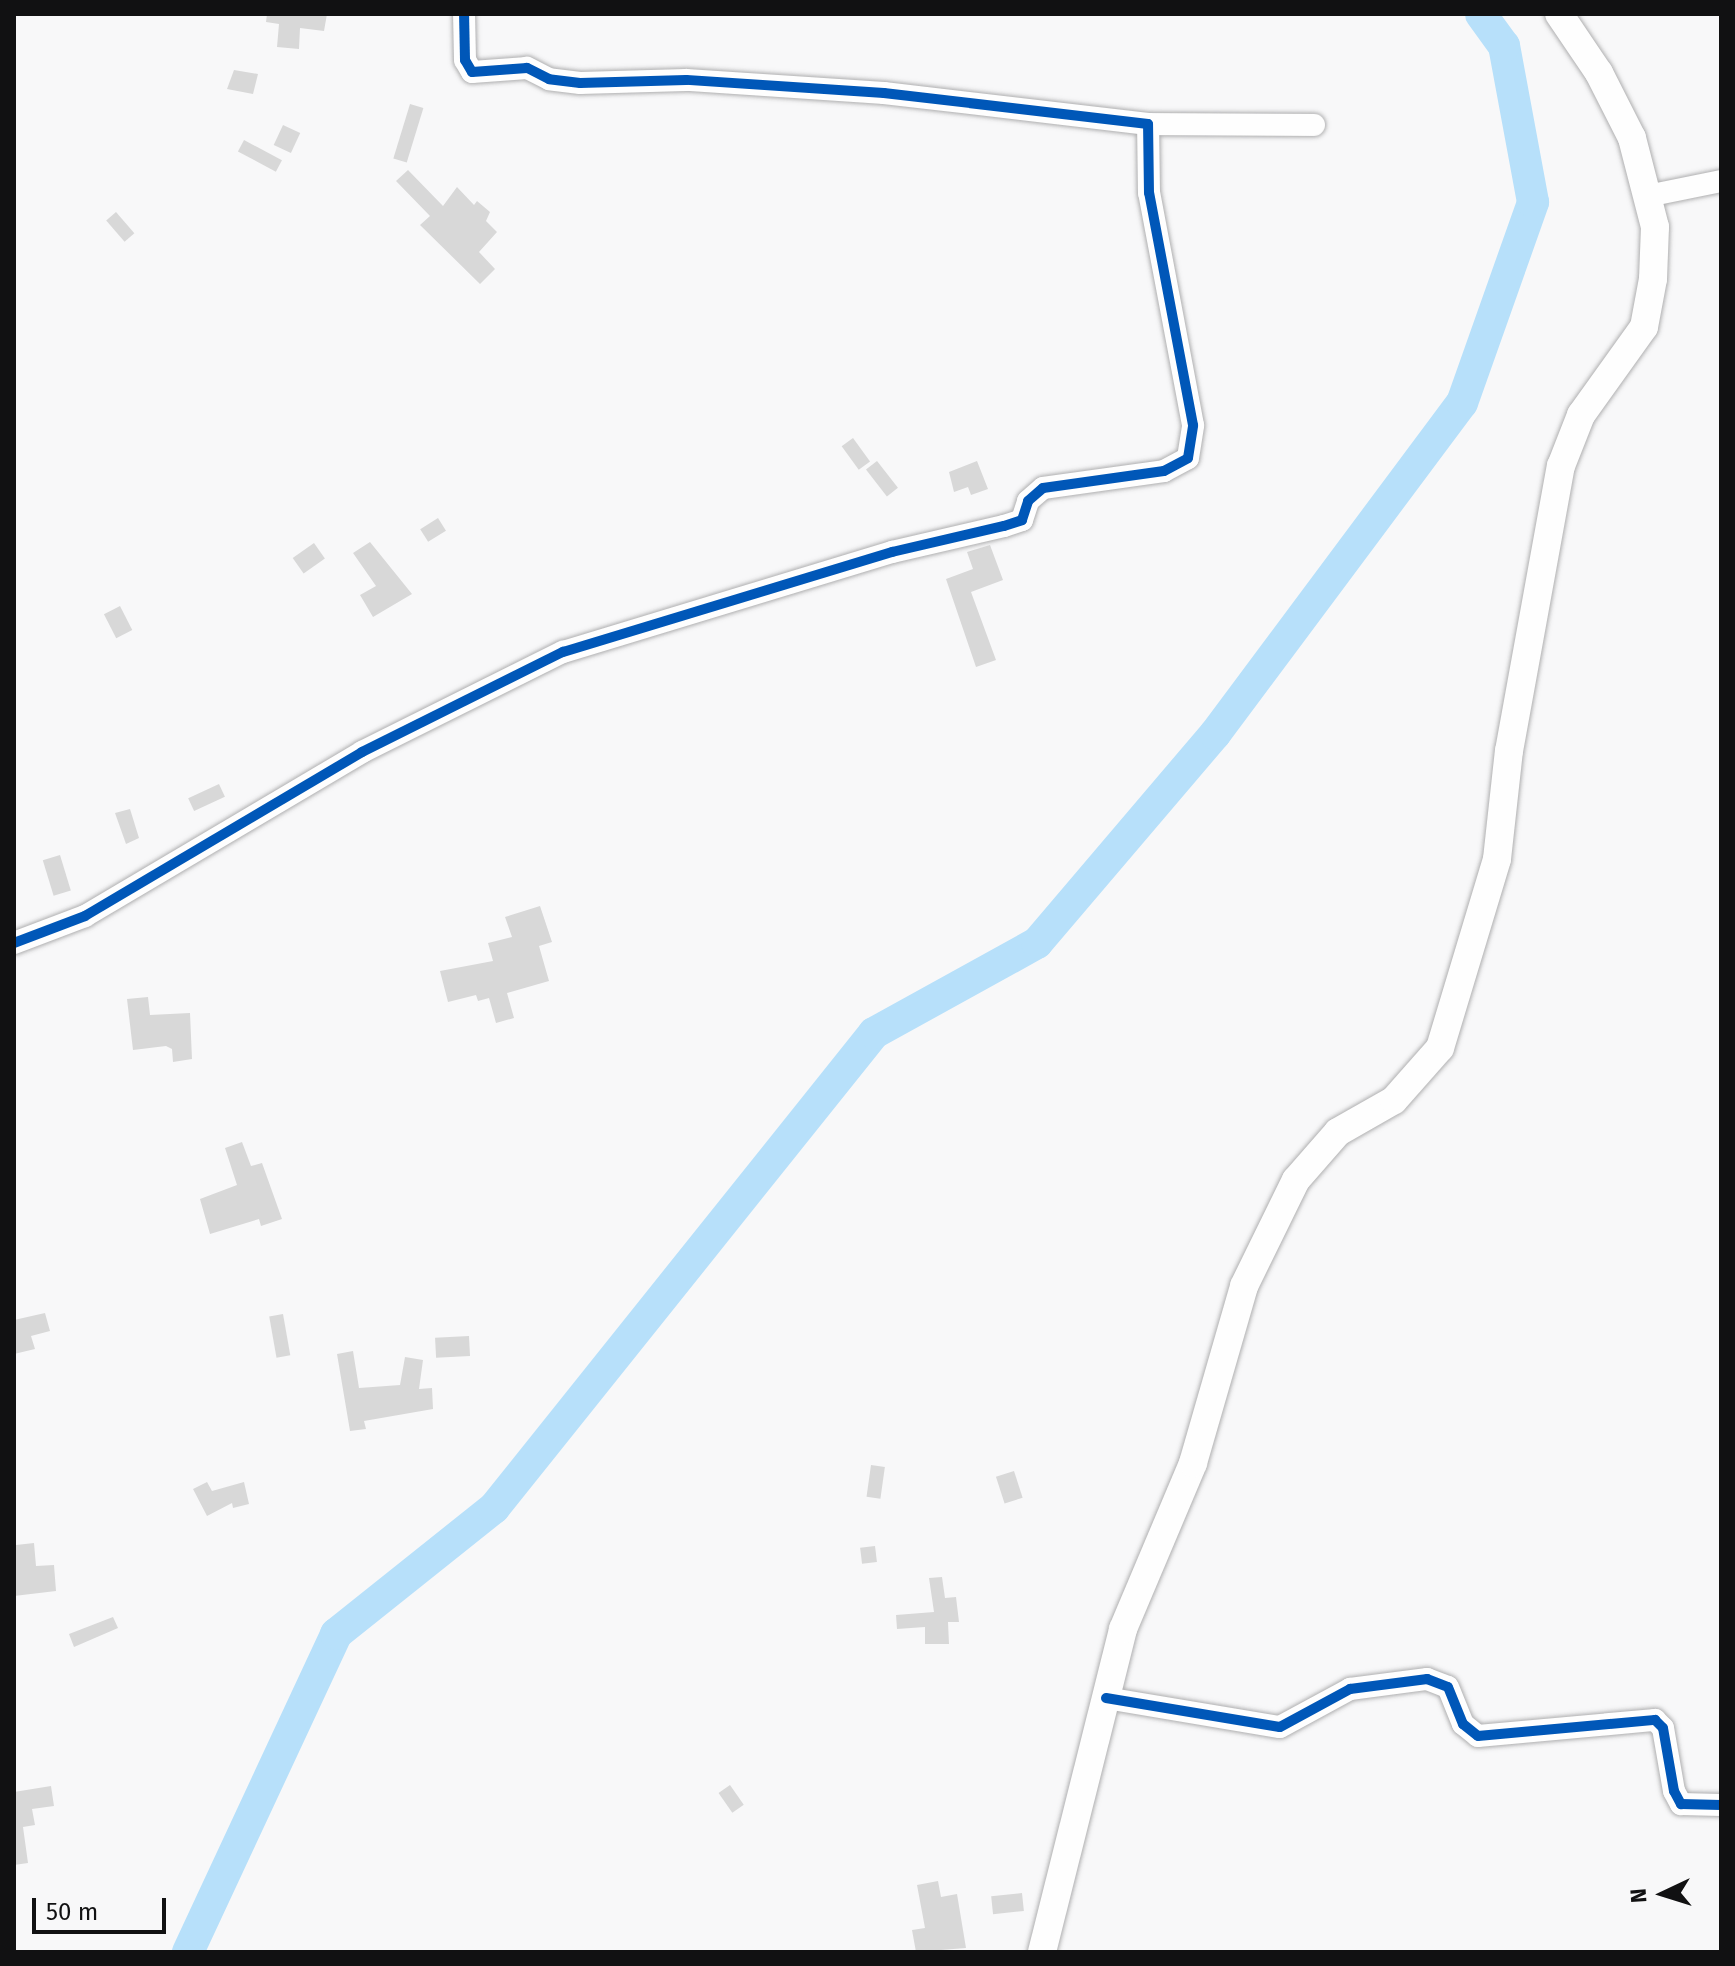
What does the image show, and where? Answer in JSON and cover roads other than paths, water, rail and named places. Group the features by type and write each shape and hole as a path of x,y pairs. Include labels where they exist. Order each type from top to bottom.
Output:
{"main road":[{"path":"1042,1952 1123,1629 1193,1463 1244,1286 1296,1180 1338,1132 1394,1100 1440,1048 1497,859 1509,751 1561,466 1581,415 1644,327 1654,266 1655,227 1632,138 1599,73 1559,14"}],"street":[{"path":"464,14 466,67 472,72 527,68 549,79 580,83 686,80 884,93 1148,124 1314,125"},
{"path":"14,943 85,916 362,752 563,652 892,552 1022,520 1028,501 1043,488 1164,471 1188,458 1193,425 1149,193 1148,124"},
{"path":"1647,196 1721,181"},
{"path":"1106,1698 1280,1727 1350,1689 1427,1679 1448,1687 1463,1724 1478,1736 1655,1720 1663,1728 1674,1791 1681,1804 1688,1808 1721,1805"}],"waterway":[{"path":"188,1952 336,1634 494,1508 874,1033 1037,943 1215,734 1462,403 1533,202 1504,46 1481,14"}]}
